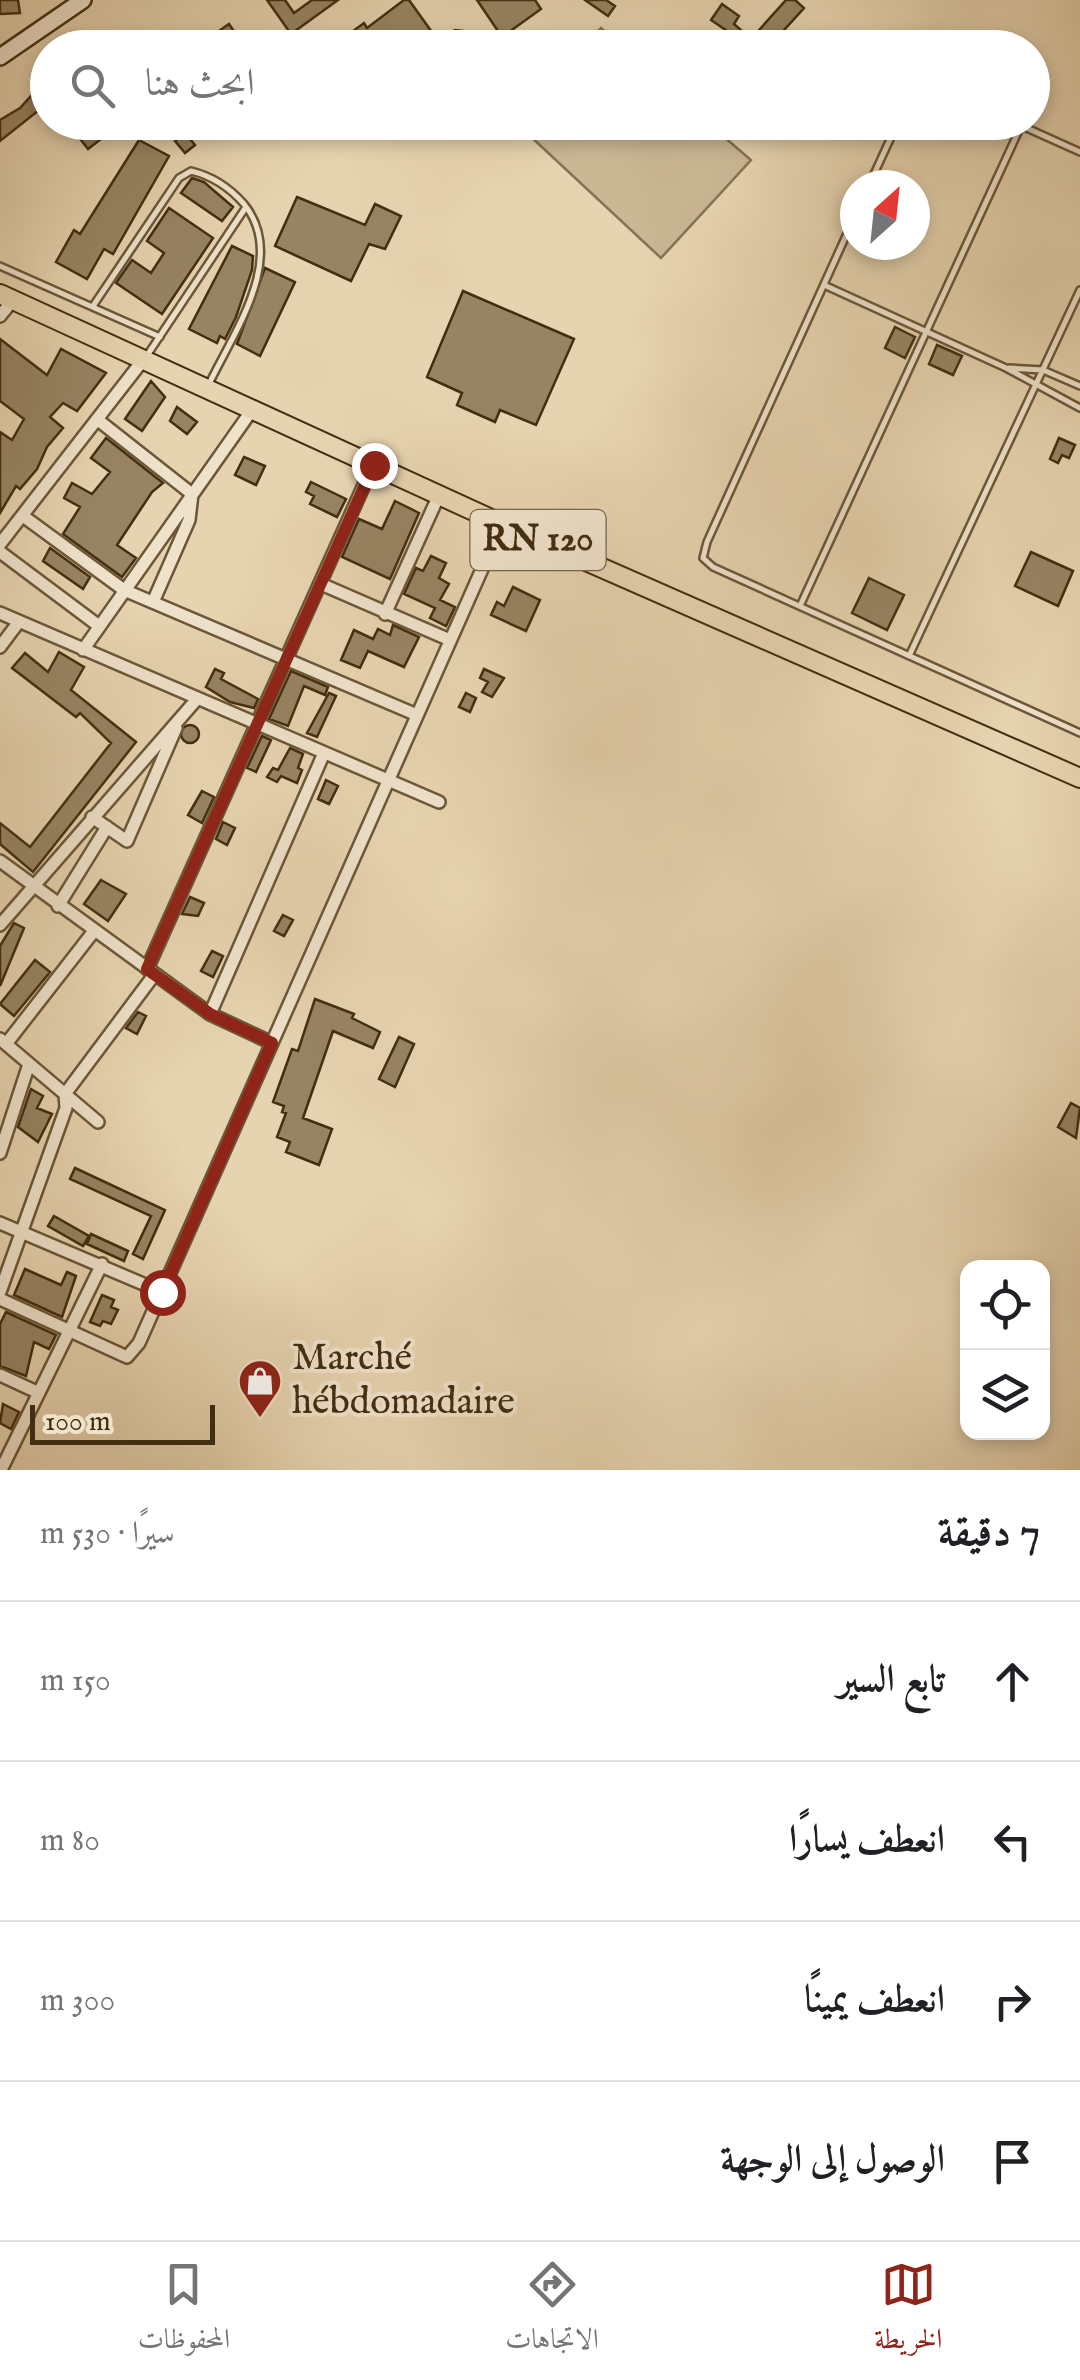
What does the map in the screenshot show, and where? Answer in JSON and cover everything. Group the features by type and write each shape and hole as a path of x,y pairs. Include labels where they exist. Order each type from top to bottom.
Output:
{"main road":[{"path":"40,30 84,0"},
{"path":"0,57 30,37"},
{"name":"RN 120","path":"6,297 502,524 1080,778"}],"street":[{"path":"0,316 6,297"},
{"path":"0,544 144,360"},
{"path":"83,650 252,410"},
{"path":"98,420 192,494"},
{"path":"374,465 151,972 64,1094 66,1108 0,1295 70,1331 127,1357 139,1343 502,524"},
{"path":"152,602 189,520 192,494"},
{"path":"386,614 439,495"},
{"path":"23,516 124,590 417,715"},
{"path":"0,552 99,626"},
{"path":"321,584 450,640"},
{"path":"0,613 439,802"},
{"path":"0,647 18,622"},
{"path":"0,925 30,885 197,699"},
{"path":"92,817 127,840 181,718"},
{"path":"210,1014 324,754"},
{"path":"58,906 107,827"},
{"path":"0,861 210,1014 272,1043"},
{"path":"94,931 3,1041 98,1122"},
{"path":"0,1153 30,1064"},
{"path":"0,1222 162,1292"},
{"path":"1,1470 102,1264"},
{"path":"0,1375 39,1393"}],"lane":[{"path":"1050,139 1080,152"},
{"path":"876,170 890,140"},
{"path":"800,606 1014,140"},
{"path":"93,306 179,178 191,171 231,190 260,228 262,262 206,389"},
{"path":"144,360 246,207"},
{"path":"840,249 703,558 713,567 1080,734"},
{"path":"0,266 160,337"},
{"path":"824,285 1006,368 1080,408"},
{"path":"909,656 1080,290"},
{"path":"1006,368 1043,370 1080,386"}],"shaded area":[{"path":"534,140 728,140 751,160 661,258"}],"building":[{"path":"0,0 18,0 20,13 0,14"},
{"path":"267,0 285,0 294,13 312,0 338,0 297,30 288,30"},
{"path":"409,0 430,30 354,30 364,23 367,28"},
{"path":"477,0 535,0 541,9 512,30 497,30"},
{"path":"585,0 606,0 615,6 608,16"},
{"path":"786,0 795,0 804,8 784,30 759,30"},
{"path":"722,4 739,16 734,24 741,30 726,30 711,20"},
{"path":"30,97 30,117 0,141 0,120"},
{"path":"81,140 100,140 88,149"},
{"path":"139,140 169,156 113,254 104,249 87,279 56,262 74,230 80,234"},
{"path":"191,140 195,145 185,153 175,141"},
{"path":"192,178 204,182 233,207 222,221 181,193"},
{"path":"297,197 365,225 375,204 401,216 385,249 369,244 351,281 275,246"},
{"path":"169,208 213,238 162,314 116,283 132,260 151,273 164,253 147,241"},
{"path":"232,246 253,256 252,270 236,317 225,339 220,336 217,343 189,329"},
{"path":"265,268 295,282 260,356 237,344"},
{"path":"463,291 574,339 536,425 500,410 495,422 457,405 462,393 427,377"},
{"path":"895,327 915,337 905,358 885,348"},
{"path":"0,339 47,375 61,349 106,373 77,411 63,403 50,417 63,428 47,447 37,469 20,489 16,486 0,513 0,432 12,440 24,419 0,401"},
{"path":"937,345 962,356 953,375 929,364"},
{"path":"151,381 165,397 142,431 125,419"},
{"path":"177,407 197,422 187,434 170,421"},
{"path":"106,438 163,483 152,492 117,545 136,558 122,577 63,534 80,507 64,498 72,483 92,494 110,472 91,458"},
{"path":"1059,438 1075,445 1069,458 1062,455 1058,463 1050,459"},
{"path":"244,457 265,466 256,485 235,475"},
{"path":"311,482 346,499 337,517 310,504 314,496 306,492"},
{"path":"395,501 419,513 390,579 342,557 359,519 382,529"},
{"path":"50,548 90,577 83,589 43,561"},
{"path":"1031,552 1073,571 1058,606 1015,586"},
{"path":"431,556 446,563 439,578 449,584 440,600 455,607 446,626 430,618 435,608 404,594 416,568 423,571"},
{"path":"869,578 904,595 887,630 852,613"},
{"path":"513,587 540,600 526,631 491,615 497,602 504,606"},
{"path":"393,625 419,637 404,667 368,651 360,668 341,660 354,630 373,639 378,629 390,635"},
{"path":"59,652 84,667 71,690 136,742 33,872 0,844 0,823 30,847 111,743 80,713 76,717 12,668 25,653 48,672"},
{"path":"215,669 224,673 221,679 258,699 254,708 230,702 206,687"},
{"path":"484,669 504,678 492,697 482,692 488,682 480,678"},
{"path":"291,671 328,687 325,695 304,686 288,726 269,719"},
{"path":"329,693 336,696 317,737 307,733"},
{"path":"466,693 476,698 470,712 459,707"},
{"path":"190,725 199,734 190,743 181,734"},
{"path":"262,736 271,740 256,772 247,768"},
{"path":"290,748 303,754 297,783 281,776 277,782 267,777 273,768 278,770"},
{"path":"326,780 338,786 329,804 318,799"},
{"path":"202,791 214,797 202,823 188,815"},
{"path":"223,822 235,828 227,845 216,839"},
{"path":"101,880 126,894 108,921 84,904"},
{"path":"190,897 204,903 198,916 182,914"},
{"path":"283,915 293,920 284,936 274,931"},
{"path":"14,923 24,928 0,986 0,946"},
{"path":"212,951 223,956 213,977 201,971"},
{"path":"35,960 50,972 14,1016 0,1004"},
{"path":"315,999 354,1014 352,1018 380,1032 373,1048 333,1031 303,1118 332,1129 319,1165 286,1152 290,1142 277,1137 286,1113 282,1112 284,1106 273,1102 292,1049 298,1051"},
{"path":"138,1012 146,1016 137,1034 126,1028"},
{"path":"399,1037 414,1044 395,1087 379,1079"},
{"path":"31,1089 43,1096 37,1108 52,1114 38,1142 18,1127"},
{"path":"1071,1103 1080,1108 1076,1138 1058,1127"},
{"path":"75,1168 165,1210 143,1259 133,1254 151,1216 70,1179"},
{"path":"54,1216 89,1236 83,1246 48,1226"},
{"path":"91,1234 128,1251 124,1261 87,1244"},
{"path":"25,1269 61,1285 67,1272 76,1276 62,1317 14,1295"},
{"path":"102,1295 114,1300 111,1307 118,1310 111,1324 103,1321 100,1326 90,1322"},
{"path":"6,1312 56,1335 49,1349 34,1342 26,1376 0,1366 0,1324"},
{"path":"3,1404 19,1412 11,1429 0,1423"}],"place":[{"name":"Marché hébdomadaire","path":"260,1419"}],"route":[{"path":"162,1292 272,1043 210,1014 147,969 374,465"}]}
